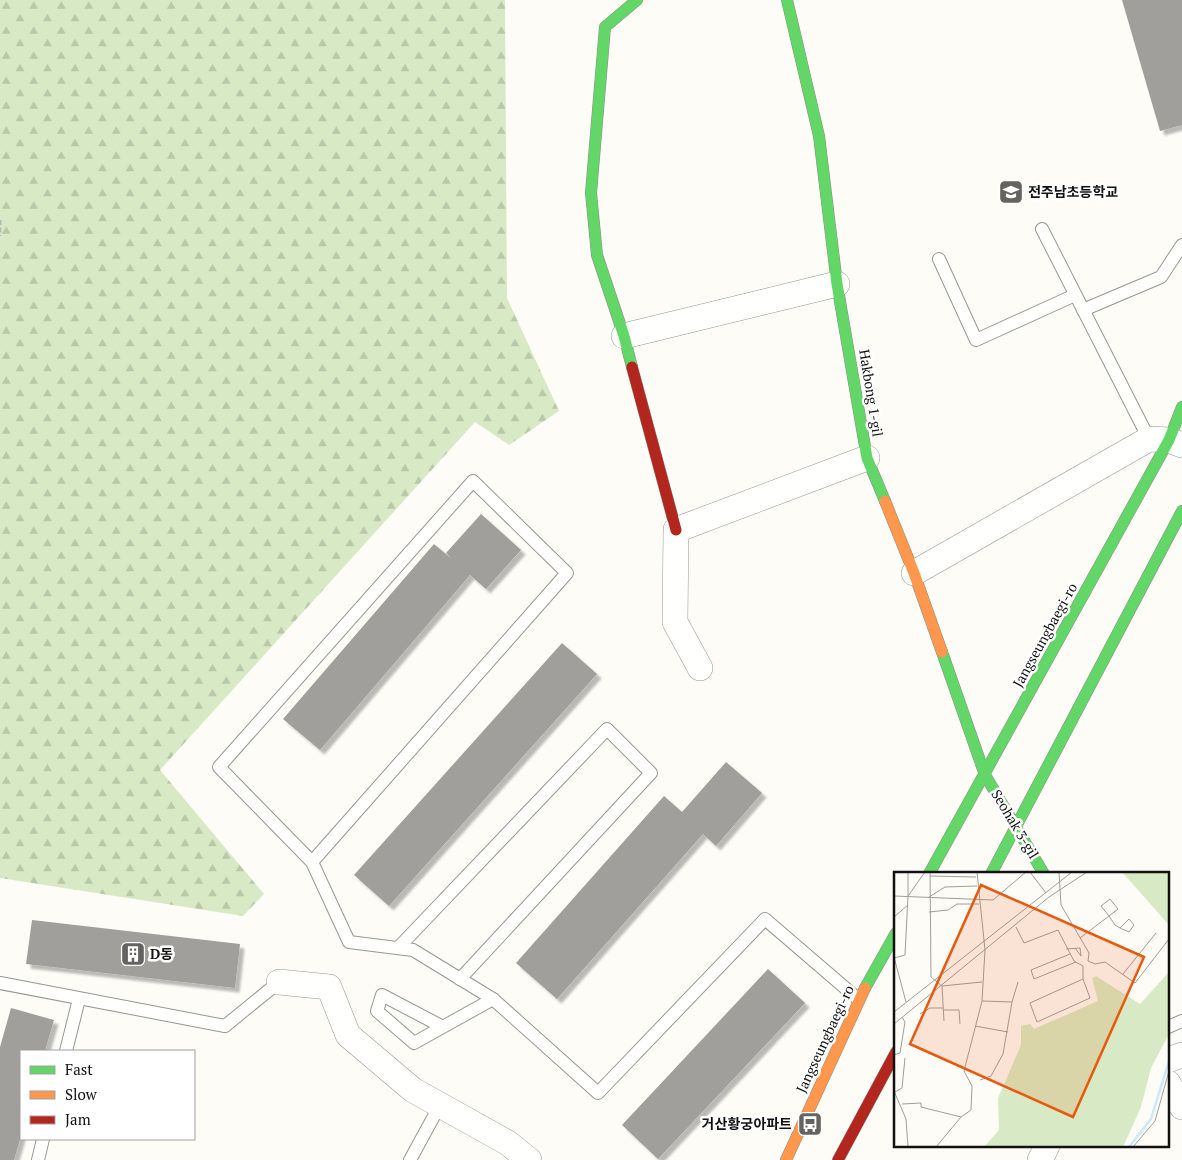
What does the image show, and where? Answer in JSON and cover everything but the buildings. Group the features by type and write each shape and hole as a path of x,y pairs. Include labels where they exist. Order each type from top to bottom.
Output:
{"street":[{"path":"637,0 605,27 591,193 597,255 624,336 676,530 675,622 700,668"},
{"name":"Hakbong 1-gil","path":"788,0 819,136 838,284 866,458 914,573 985,774"},
{"path":"624,336 838,284"},
{"name":"Jangseungbaegi-ro","path":"930,872 1166,441 1182,407"},
{"path":"914,573 1166,441"},
{"path":"676,530 866,458"},
{"path":"992,872 1182,511"},
{"name":"Seohak 3-gil","path":"985,774 1043,872"},
{"name":"Jangseungbaegi-ro","path":"786,1160 858,999 894,936"},
{"path":"279,982 330,987 348,1036 413,1090 508,1143 529,1160"},
{"path":"1170,1059 1182,1055"},
{"path":"838,1160 894,1056"},
{"path":"1170,1086 1182,1107"},
{"path":"1040,1160 1045,1148"}],"lane":[{"path":"1042,229 1083,310 1166,441"},
{"path":"1083,310 1161,277 1182,245"},
{"path":"939,259 976,340 1075,295"},
{"path":"312,862 567,573 473,481 220,767 312,862 349,942 413,950 460,978 493,1000 598,1093 765,919 858,999"},
{"path":"398,948 607,729 651,773 460,978"},
{"path":"0,984 224,1026 279,982"},
{"path":"443,1027 382,995 376,1012 414,1043 493,1000"},
{"path":"66,1050 79,999"},
{"path":"1170,1026 1182,1021"},
{"path":"410,1160 440,1105"},
{"path":"38,1160 43,1140"}],"path":[{"path":"0,220 0,236"}],"green space":[{"path":"0,0 505,0 507,298 559,411 509,445 475,422 160,770 264,894 243,916 0,878"}],"traffic: fast":[{"path":"632,367 624,336 597,255 591,193 605,27 637,0"},
{"path":"787,0 819,136 837,284 867,458 885,501"},
{"path":"930,872 1169,440 1182,407"},
{"path":"992,872 1182,511"},
{"path":"942,652 985,775 1043,872"},
{"path":"865,988 894,937"}],"traffic: slow":[{"path":"885,501 914,573 942,652"},
{"path":"786,1160 865,988"}],"traffic: jam":[{"path":"632,367 676,530"},
{"path":"838,1160 894,1056"}],"place":[{"name":"전주남초등학교","path":"1011,192"},
{"name":"D동","path":"133,954"},
{"name":"거산황궁아파트","path":"810,1124"}]}
